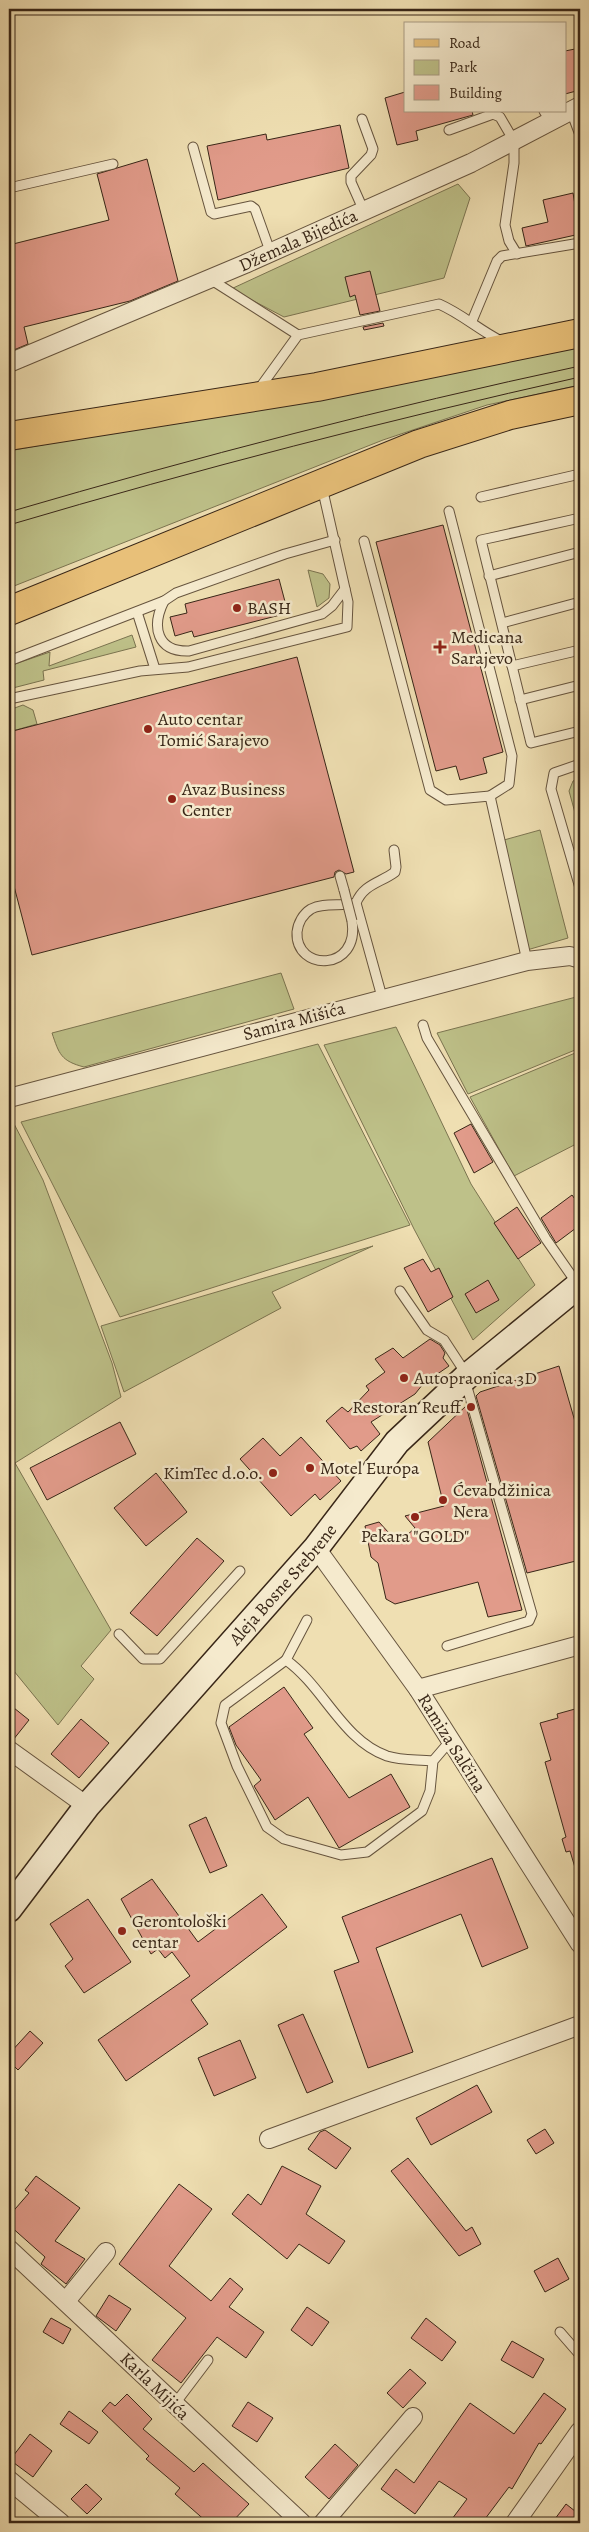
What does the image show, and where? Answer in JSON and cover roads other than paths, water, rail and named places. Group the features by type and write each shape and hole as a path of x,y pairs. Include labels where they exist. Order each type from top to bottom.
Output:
{"main road":[{"path":"9,436 250,399 380,375 580,333"},
{"path":"9,611 321,484 380,458 467,428 580,400"}],"street":[{"name":"Džemala Bijedića","path":"9,363 209,279 363,209 471,163 514,140 547,116 564,112"},
{"name":"Samira Mišića","path":"9,1098 382,997 526,961 570,956 580,959"},
{"name":"Aleja Bosne Srebrene","path":"11,1903 87,1806 316,1548 397,1442 465,1378 579,1285"},
{"name":"Ramiza Salčina","path":"316,1548 418,1689 580,1944"},
{"path":"418,1689 580,1645"},
{"path":"9,1750 87,1806"},
{"path":"270,2139 580,2025"},
{"name":"Karla Mijića","path":"9,2249 302,2523"},
{"path":"66,2301 106,2252"},
{"path":"324,2523 413,2417"},
{"path":"515,2523 580,2431"},
{"path":"9,2480 61,2523"}],"lane":[{"path":"576,109 580,135"},
{"path":"448,130 493,114 500,117 514,140 514,163 505,225 509,241 517,254"},
{"path":"362,119 373,149 371,155 351,176 351,182 363,209"},
{"path":"194,147 211,212 214,214 251,206 256,209 270,251"},
{"path":"9,188 113,164"},
{"path":"472,321 496,261 502,256 580,243"},
{"path":"209,279 298,335"},
{"path":"250,399 298,335 439,304 458,312 472,321 483,332 513,347"},
{"path":"481,497 580,474"},
{"path":"9,699 155,669 188,667 348,627 350,615 345,588 321,484"},
{"path":"364,541 430,790 446,800 490,796 508,784 512,756 449,511"},
{"path":"580,518 481,540 531,743 580,731"},
{"path":"9,661 137,612 164,601 176,593 285,554 335,540"},
{"path":"489,576 580,552"},
{"path":"164,601 159,611 159,637 166,646 177,652 189,652 322,614 332,606 345,588"},
{"path":"502,622 580,602"},
{"path":"137,612 155,669"},
{"path":"512,666 580,650"},
{"path":"520,700 580,685"},
{"path":"580,764 554,773 551,789 580,888"},
{"path":"490,796 526,961"},
{"path":"382,997 356,903 360,893 368,886 395,872 394,850"},
{"path":"340,876 344,890 352,921 351,944 336,959 321,961 308,955 299,943 297,928 304,915 310,910 324,905 341,906 356,903"},
{"path":"423,1025 427,1038 546,1240 579,1285"},
{"path":"400,1291 427,1330 444,1340 461,1366 532,1614 530,1620 447,1646"},
{"path":"119,1634 143,1659 160,1658 240,1571"},
{"path":"307,1620 286,1660 225,1705 221,1723 237,1766 267,1827 284,1839 316,1850 341,1855 367,1852 422,1811 430,1791 433,1761 450,1740"},
{"path":"286,1660 311,1681 350,1730 367,1746 386,1755 404,1760 433,1761"},
{"path":"560,2332 580,2355"},
{"path":"174,2405 208,2360"}],"tram line":[{"path":"9,512 293,434 436,398 580,366"},
{"path":"9,525 293,446 436,410 580,377"}],"place":[{"name":"BASH","path":"237,608"},
{"name":"Medicana Sarajevo","path":"440,647"},
{"name":"Auto centar Tomić Sarajevo","path":"148,729"},
{"name":"Avaz Business Center","path":"172,799"},
{"name":"Autopraonica 3D","path":"404,1378"},
{"name":"Restoran Reuff","path":"471,1407"},
{"name":"Motel Europa","path":"310,1468"},
{"name":"KimTec d.o.o.","path":"273,1473"},
{"name":"Ćevabdžinica Nera","path":"443,1500"},
{"name":"Pekara \"GOLD\"","path":"415,1517"},
{"name":"Gerontološki centar","path":"122,1931"}]}
